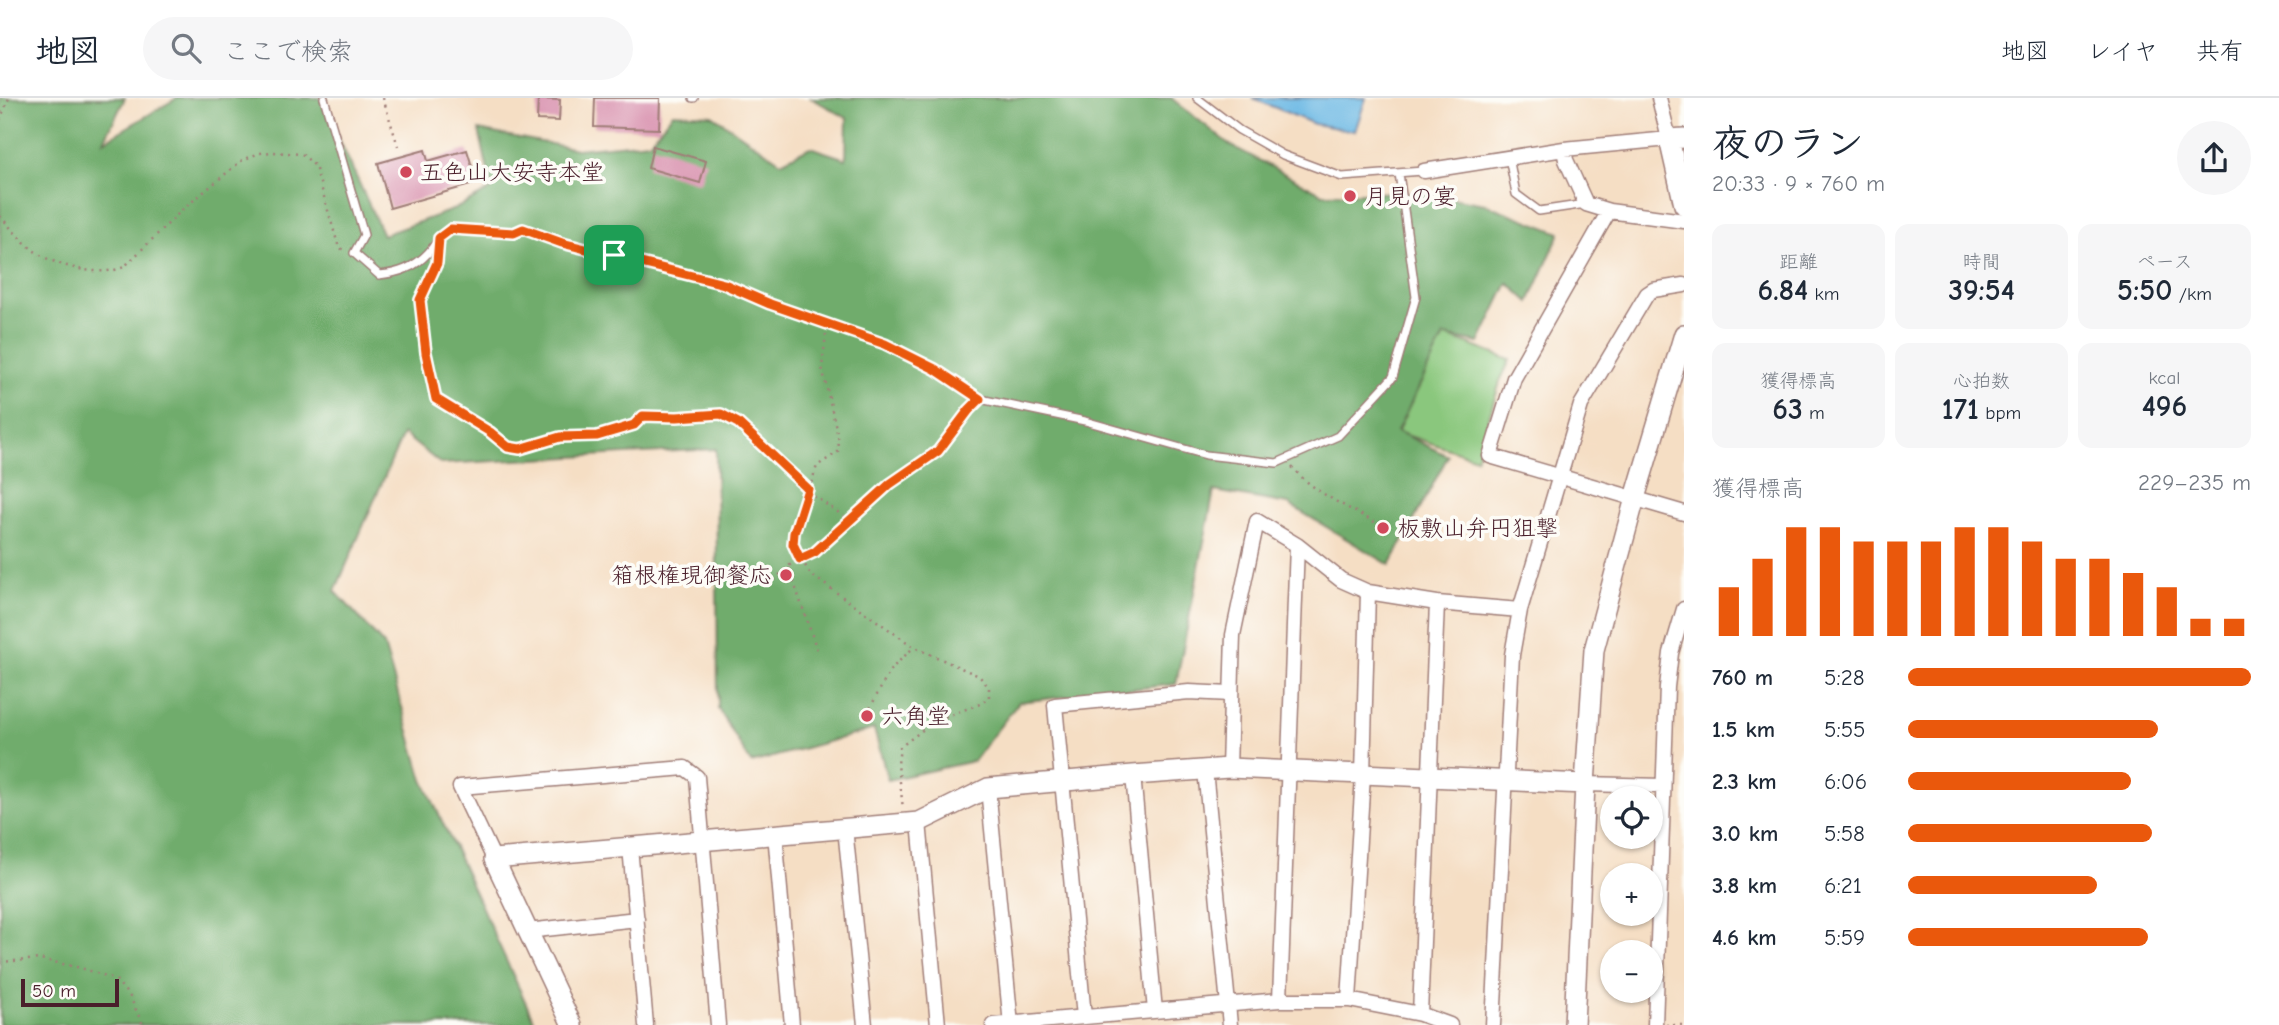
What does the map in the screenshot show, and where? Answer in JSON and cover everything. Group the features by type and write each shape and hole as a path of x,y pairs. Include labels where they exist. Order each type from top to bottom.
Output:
{"street":[{"path":"1659,98 1676,138 1684,205"},
{"path":"1424,171 1564,149 1676,138"},
{"path":"1564,149 1566,160 1586,204 1609,211 1684,222"},
{"path":"1609,211 1514,378 1490,456 1684,513"},
{"path":"1493,1025 1512,655 1520,610 1581,404 1647,294 1653,290 1684,285"},
{"path":"1574,1025 1584,784 1594,650 1635,498 1684,334"},
{"path":"1229,768 1233,635 1257,521 1297,545 1341,580 1368,592 1437,603 1520,610"},
{"path":"1280,1000 1297,545"},
{"path":"1349,1000 1363,775 1368,592"},
{"path":"1420,1014 1437,603"},
{"path":"494,859 912,822 988,788 1229,768 1662,786 1671,653 1684,609"},
{"path":"1084,1017 1055,705 1189,692 1231,694"},
{"path":"572,1025 460,787 685,768 697,777 718,1025"},
{"path":"1205,770 1230,1025"},
{"path":"1133,775 1155,1011"},
{"path":"988,788 1011,1024"},
{"path":"912,822 938,1025"},
{"path":"845,828 865,1025"},
{"path":"775,833 792,1025"},
{"path":"630,847 646,1025"},
{"path":"1656,1025 1660,849"},
{"path":"527,931 637,919"},
{"path":"993,1025 1280,1000 1349,1000 1420,1014 1450,1025"}],"lane":[{"path":"324,98 364,235 354,253 379,275 410,268 427,255 439,238 451,229 514,233 523,229 562,243 724,284 770,304 885,344 920,360 980,399 1085,421 1206,455 1277,463 1338,436 1393,377 1416,297 1399,173"},
{"path":"1197,98 1239,130 1283,155 1342,177 1424,171"},
{"path":"1509,157 1516,194 1539,212 1586,204"}],"path":[{"path":"0,120 9,98"},
{"path":"383,98 398,146"},
{"path":"0,216 32,250 51,260 103,273 115,271 124,267 182,210 241,161 259,153 290,152 302,154 315,166 339,248 354,253"},
{"path":"439,238 437,263 420,300 426,353 436,399 490,432 508,447 520,449 560,437 597,436 634,425 643,416 721,414 738,423 807,490 852,521"},
{"path":"828,324 822,366 839,441 838,452 817,466 807,490 793,544 810,574 915,647 979,676 989,687 989,698 936,720 900,747 898,764 912,822"},
{"path":"769,585 788,567 815,552 890,484 938,451 980,399"},
{"path":"1285,459 1304,481 1340,505 1378,524"},
{"path":"788,567 791,568 817,650"},
{"path":"870,708 891,669 915,647"},
{"path":"0,962 40,959 115,979 131,997 143,1025"}],"green space":[{"path":"0,98 125,98 104,141 177,98 320,98 383,235 455,209 492,189 479,130 577,149 649,142 673,113 712,115 781,162 810,147 846,159 847,118 811,98 1171,98 1230,145 1323,194 1418,192 1485,204 1560,233 1529,302 1508,283 1479,343 1444,336 1397,431 1448,456 1390,565 1288,504 1214,491 1176,684 1019,702 973,761 888,780 874,729 751,763 718,708 716,449 441,464 403,434 335,591 384,645 423,780 536,1025 0,1025"},
{"path":"1444,335 1510,360 1501,379 1476,458 1397,432"}],"water":[{"path":"1252,98 1366,98 1355,131 1314,124"}],"building":[{"path":"595,98 660,98 659,129 594,127"},
{"path":"538,99 560,100 559,121 537,120"},
{"path":"653,146 706,161 700,183 648,168"},
{"name":"五色山大安寺本堂","path":"425,150 428,161 467,150 477,183 390,208 378,163"}],"place":[{"name":"五色山大安寺本堂","path":"406,172"},
{"name":"月見の宴","path":"1350,196"},
{"name":"板敷山弁円狙撃","path":"1383,528"},
{"name":"箱根権現御餐応","path":"786,575"},
{"name":"六角堂","path":"867,716"}],"route":[{"path":"451,229 514,233 523,229 562,243 614,255 724,284 770,304 885,344 920,360 980,399 938,451 890,484 815,552 800,559 793,544 794,533 808,489 738,423 727,416 709,413 689,417 643,416 634,425 597,436 560,437 520,449 508,447 490,432 436,399 426,353 420,300 437,263 439,238 444,233 451,229"}]}
